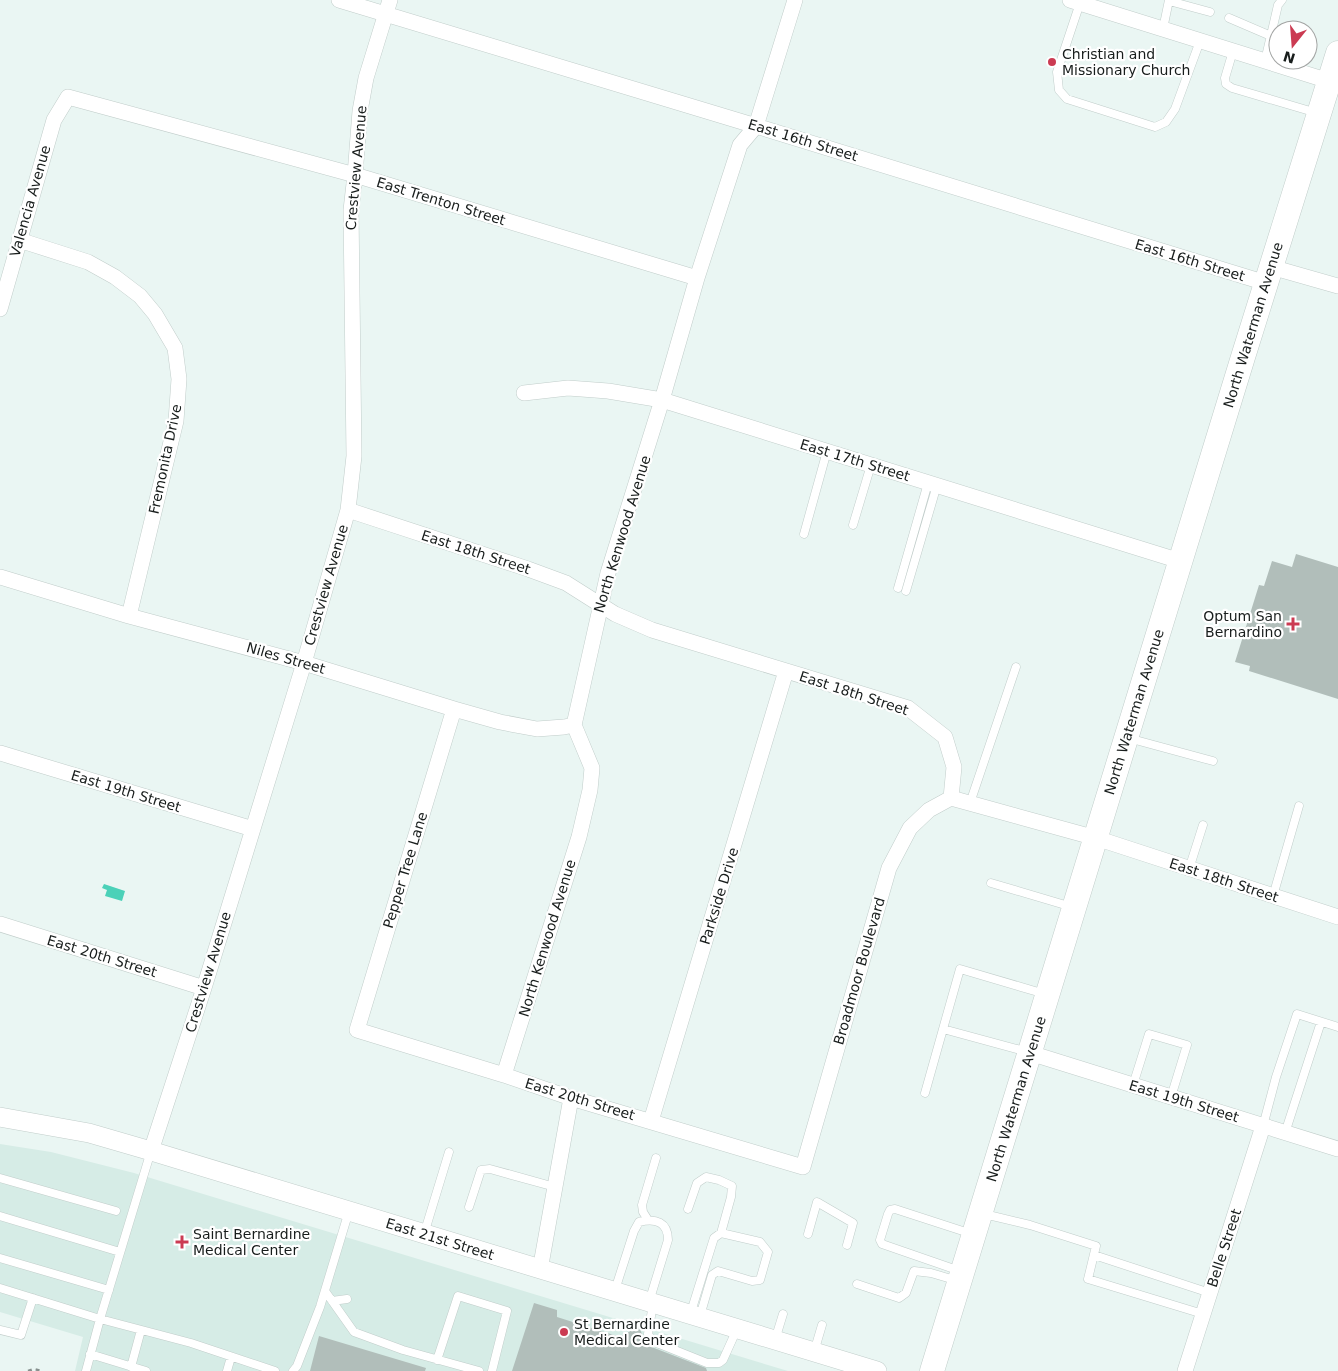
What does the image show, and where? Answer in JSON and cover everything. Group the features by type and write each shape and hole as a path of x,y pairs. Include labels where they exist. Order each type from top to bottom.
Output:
{"main road":[{"name":"North Waterman Avenue","path":"932,1371 1268,275 1338,53"}],"street":[{"name":"East 16th Street","path":"339,0 388,7 756,126 1268,275 1338,286"},
{"name":"North Kenwood Avenue","path":"504,1075 579,837 590,790 592,768 574,724 608,573 662,400 697,278 740,144 756,126 795,0"},
{"path":"1075,2 1329,81"},
{"name":"Crestview Avenue","path":"151,1151 253,829 348,510 354,456 351,210 360,111 366,78 388,7"},
{"name":"East Trenton Street","path":"68,97 355,175 697,278"},
{"name":"Valencia Avenue","path":"0,309 54,120 68,97"},
{"name":"Fremonita Drive","path":"19,240 88,262 115,277 140,296 155,314 175,348 179,379 176,422 129,616"},
{"name":"East 17th Street","path":"524,393 568,388 608,391 662,400 1180,561"},
{"name":"East 18th Street","path":"348,510 566,583 584,593 600,606 652,630 908,708 945,737 954,767 951,798 1096,838 1338,917"},
{"name":"Niles Street","path":"0,577 129,616 304,663 500,722 537,729 564,727 574,724"},
{"name":"Parkside Drive","path":"652,1121 786,672"},
{"name":"Pepper Tree Lane","path":"357,1030 454,709"},
{"name":"East 19th Street","path":"0,753 253,829"},
{"name":"Broadmoor Boulevard","path":"803,1167 889,868 910,828 928,810 951,798"},
{"name":"East 20th Street","path":"0,924 204,988"},
{"name":"East 20th Street","path":"357,1030 504,1075 570,1098 803,1167"},
{"name":"East 19th Street","path":"1030,1053 1338,1149"},
{"path":"540,1270 570,1098"},
{"name":"East 21st Street","path":"0,1117 89,1133 877,1371"},
{"name":"Belle Street","path":"1185,1371 1263,1126"}],"lane":[{"path":"1275,20 1278,5 1282,0"},
{"path":"1163,29 1169,1 1210,12"},
{"path":"1075,2 1057,72 1060,90 1067,99 1154,127 1166,122 1175,109 1200,41"},
{"path":"1229,18 1268,35"},
{"path":"1265,61 1268,48"},
{"path":"1233,51 1225,78 1226,84 1232,88 1319,114"},
{"path":"804,534 827,451"},
{"path":"852,525 871,465"},
{"path":"902,590 933,484"},
{"path":"970,803 1016,667"},
{"path":"1126,737 1213,761"},
{"path":"1273,896 1299,806"},
{"path":"1189,868 1203,825"},
{"path":"990,883 1074,908"},
{"path":"925,1093 960,969 1048,994"},
{"path":"1263,1126 1276,1077 1297,1014 1338,1027"},
{"path":"1285,1133 1321,1022"},
{"path":"943,1029 1030,1053"},
{"path":"1133,1085 1148,1034 1187,1045 1171,1097"},
{"path":"86,1371 151,1151"},
{"path":"424,1234 449,1152"},
{"path":"648,1220 643,1212 642,1205 656,1158"},
{"path":"469,1207 481,1170 490,1169 555,1187"},
{"path":"688,1209 697,1183 706,1177 732,1186 731,1197 721,1233 714,1238 701,1279 695,1316"},
{"path":"0,1178 116,1211"},
{"path":"808,1234 817,1202 853,1224 846,1245"},
{"path":"961,1277 882,1244 880,1240 890,1210 895,1209 977,1224 1030,1225 1096,1246 1088,1279 1203,1314"},
{"path":"293,1371 308,1340 349,1211"},
{"path":"0,1216 120,1252"},
{"path":"615,1292 634,1231 639,1222 648,1220 663,1224 668,1231 668,1240 651,1303 648,1334 652,1341 708,1363 718,1363 723,1360 737,1329"},
{"path":"695,1316 712,1275 718,1271 752,1281 760,1280 768,1252 760,1242 721,1233"},
{"path":"1094,1255 1210,1293"},
{"path":"0,1258 109,1290"},
{"path":"857,1284 899,1298 906,1293 914,1271 961,1277"},
{"path":"0,1288 100,1320 191,1343 275,1371"},
{"path":"325,1291 354,1332 403,1350 479,1371"},
{"path":"437,1360 458,1296 507,1311 492,1371"},
{"path":"0,1330 21,1335 33,1298"},
{"path":"332,1302 347,1299"},
{"path":"775,1340 783,1314"},
{"path":"814,1352 822,1325"},
{"path":"131,1366 141,1330"},
{"path":"90,1354 146,1371"},
{"path":"227,1371 231,1357"}],"path":[{"path":"28,1371 34,1369 42,1371"}],"shaded area":[{"path":"104,884 125,891 122,901 105,896 107,890 102,888"},
{"name":"Saint Bernardine Medical Center","path":"0,1144 51,1152 134,1173 788,1371 75,1371 83,1337 0,1312"}],"building":[{"name":"Optum San Bernardino","path":"1296,554 1338,567 1338,699 1249,671 1250,666 1235,662 1259,585 1264,586 1272,561 1292,567"},
{"name":"St Bernardine Medical Center","path":"534,1303 557,1310 557,1317 620,1337 639,1326 649,1346 706,1368 707,1371 512,1371"},
{"path":"319,1336 426,1368 425,1371 310,1371"}],"place":[{"name":"Christian and Missionary Church","path":"1052,62"},
{"name":"Optum San Bernardino","path":"1293,624"},
{"name":"Saint Bernardine Medical Center","path":"182,1242"},
{"name":"St Bernardine Medical Center","path":"564,1332"}]}
